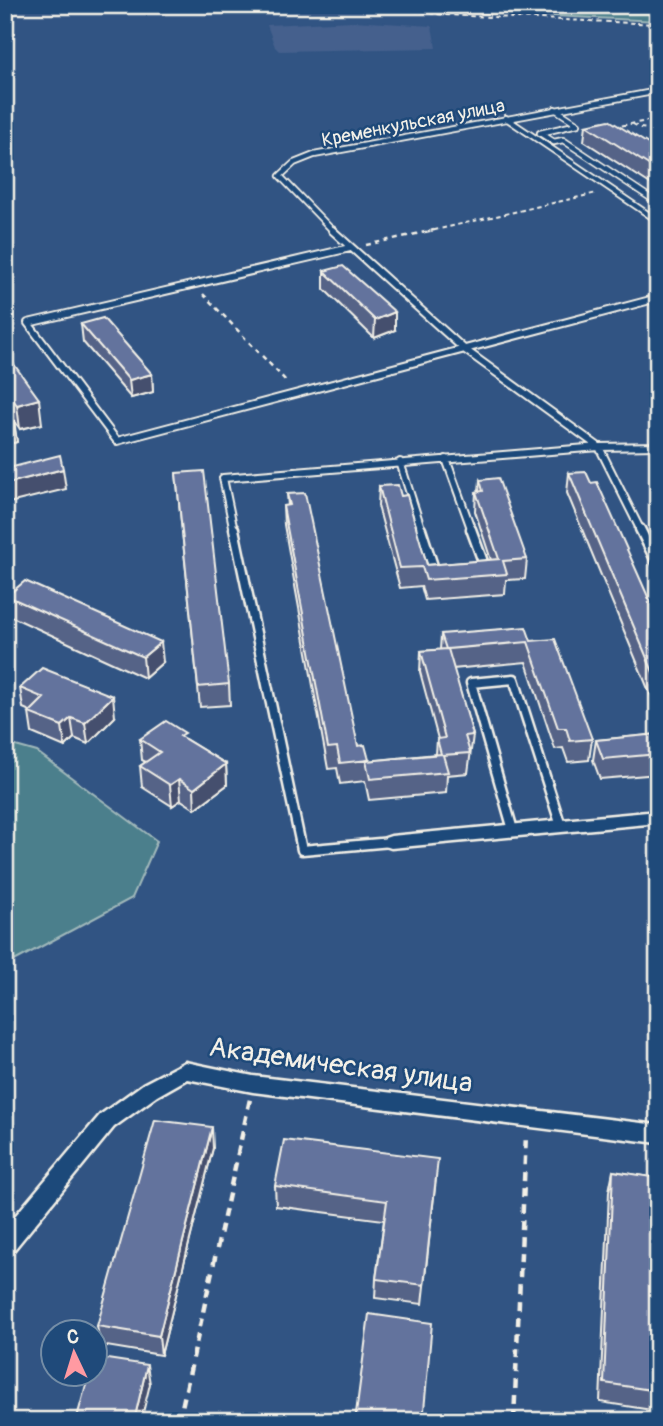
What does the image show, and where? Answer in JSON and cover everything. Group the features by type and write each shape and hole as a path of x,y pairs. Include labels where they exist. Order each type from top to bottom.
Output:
{"street":[{"path":"391,842 658,817"},
{"name":"Академическая улица","path":"5,1244 107,1121 149,1090 186,1070 253,1084 658,1134"}],"lane":[{"name":"Кременкульская улица","path":"350,248 279,176 294,163 314,155 658,91"},
{"path":"530,135 578,124 555,109"},
{"path":"506,118 658,221"},
{"path":"540,132 554,142 563,140 658,203"},
{"path":"658,298 464,349 297,393 117,441 29,323 350,248 464,349 599,447 658,565"},
{"path":"391,842 302,850 223,478 446,458 599,447 658,446"},
{"path":"446,458 487,573 475,574"},
{"path":"400,462 437,577"},
{"path":"513,830 471,683 514,679 561,826"}],"path":[{"path":"366,5 445,15 658,24"},
{"path":"617,134 608,128 658,119"},
{"path":"634,124 640,128 658,130"},
{"path":"651,155 644,150 658,147"},
{"path":"350,248 611,190"},
{"path":"195,284 297,393"},
{"path":"179,1421 253,1084"},
{"path":"513,1421 527,1118"}],"shaded area":[{"path":"354,21 432,26 436,48 279,51 267,25"}],"green space":[{"path":"402,5 658,5 658,21 444,11"},
{"path":"5,743 37,752 157,841 132,898 5,966"}],"building":[{"path":"609,120 658,150 658,171 586,125"},
{"path":"343,266 395,312 375,320 324,271"},
{"path":"103,318 152,374 129,380 81,324"},
{"path":"5,352 39,399 17,405 5,389"},
{"path":"5,405 13,418 5,420"},
{"path":"60,455 63,469 5,484 5,469"},
{"path":"204,471 229,684 198,687 176,473"},
{"path":"586,472 591,483 597,482 658,619 658,684 569,473"},
{"path":"498,478 527,559 503,561 507,574 426,580 422,567 400,568 379,486 398,485 401,496 407,495 427,565 499,559 476,492 483,491 480,480"},
{"path":"305,493 358,746 365,745 369,760 340,763 337,747 328,748 283,506 290,505 287,494"},
{"path":"25,581 161,642 143,657 7,596"},
{"path":"526,627 531,641 555,639 592,739 570,741 566,728 558,728 528,642 448,649 473,735 465,736 470,753 443,755 448,772 370,779 366,761 441,754 437,739 445,738 421,651 446,649 441,634"},
{"path":"42,668 113,696 85,723 71,718 62,726 29,713 44,698 20,688"},
{"path":"166,721 185,733 180,736 226,764 194,789 179,779 170,785 140,766 160,752 140,739"},
{"path":"658,734 658,754 603,759 596,740"},
{"path":"155,1120 212,1127 159,1336 108,1328 108,1318 99,1318"},
{"path":"284,1140 438,1159 424,1285 376,1279 387,1201 275,1186"},
{"path":"613,1171 658,1178 658,1391 604,1383"},
{"path":"369,1314 432,1323 423,1421 355,1421"},
{"path":"108,1359 147,1365 134,1421 76,1421 85,1388 108,1388"}]}
